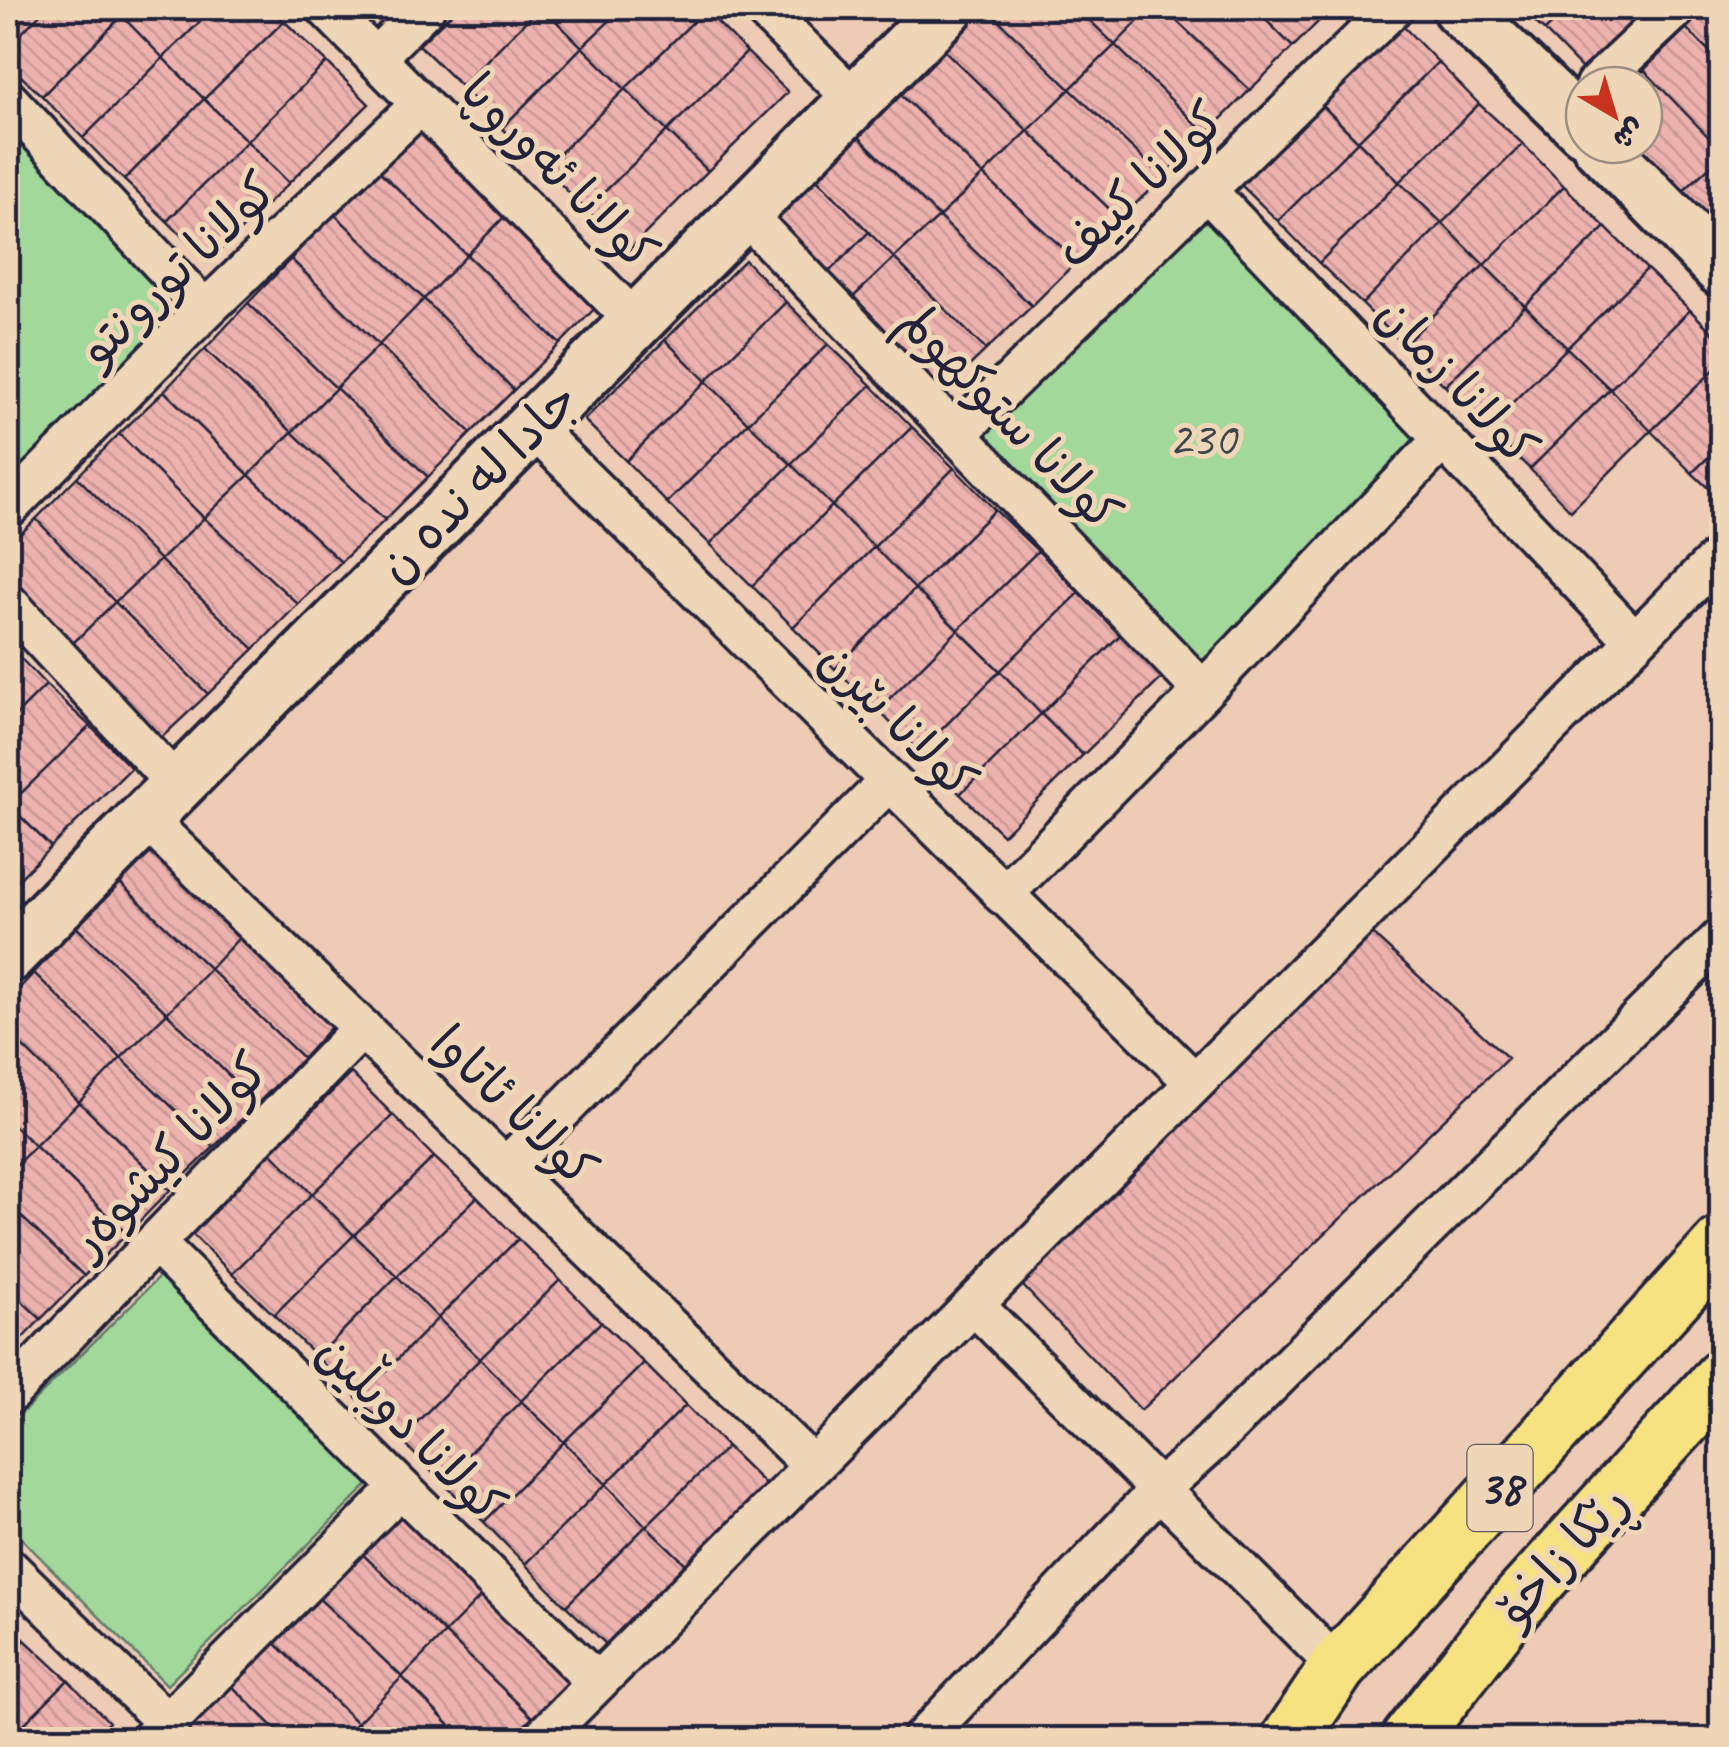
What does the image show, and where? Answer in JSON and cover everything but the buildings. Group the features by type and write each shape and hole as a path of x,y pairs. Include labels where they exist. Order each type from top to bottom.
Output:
{"highway":[{"name":"ڕێکا زاخۆ","path":"1289,1740 1338,1667 1722,1244"},
{"name":"ڕێکا زاخۆ","path":"1409,1740 1506,1614 1722,1378"}],"street":[{"name":"كولانا ئه‌وروپا","path":"326,8 636,322"},
{"path":"375,58 424,8"},
{"path":"762,8 856,101"},
{"name":"جادا له نده ن","path":"8,956 948,8"},
{"name":"كولانا كييف","path":"957,434 1393,8"},
{"path":"1459,8 1564,95"},
{"path":"1627,65 1676,8"},
{"path":"8,100 205,310"},
{"name":"كولانا تورونتو","path":"8,508 205,310 420,104"},
{"path":"1631,165 1722,270"},
{"name":"كولانا زمان","path":"1206,190 1635,641"},
{"name":"كولانا ستوكهولم","path":"744,213 1203,691"},
{"name":"كولانا بێرن","path":"532,428 1194,1084"},
{"path":"1003,895 1443,439"},
{"path":"540,1740 1722,554"},
{"name":"كولانا ئاتاوا","path":"8,603 161,801 362,1028 813,1466"},
{"path":"505,1168 889,781"},
{"path":"921,1740 1160,1490 1722,937"},
{"name":"كولانا كیشوه‌ر","path":"8,1395 362,1028"},
{"name":"كولانا دوبڵین","path":"155,1243 596,1683"},
{"path":"974,1304 1338,1667"},
{"path":"8,1568 158,1731 400,1488"}],"green space":[{"path":"8,100 205,310 8,508"},
{"name":"230","path":"1206,190 1443,439 1203,691 957,434"},
{"path":"163,1273 371,1482 167,1685 8,1525 8,1427"}]}
